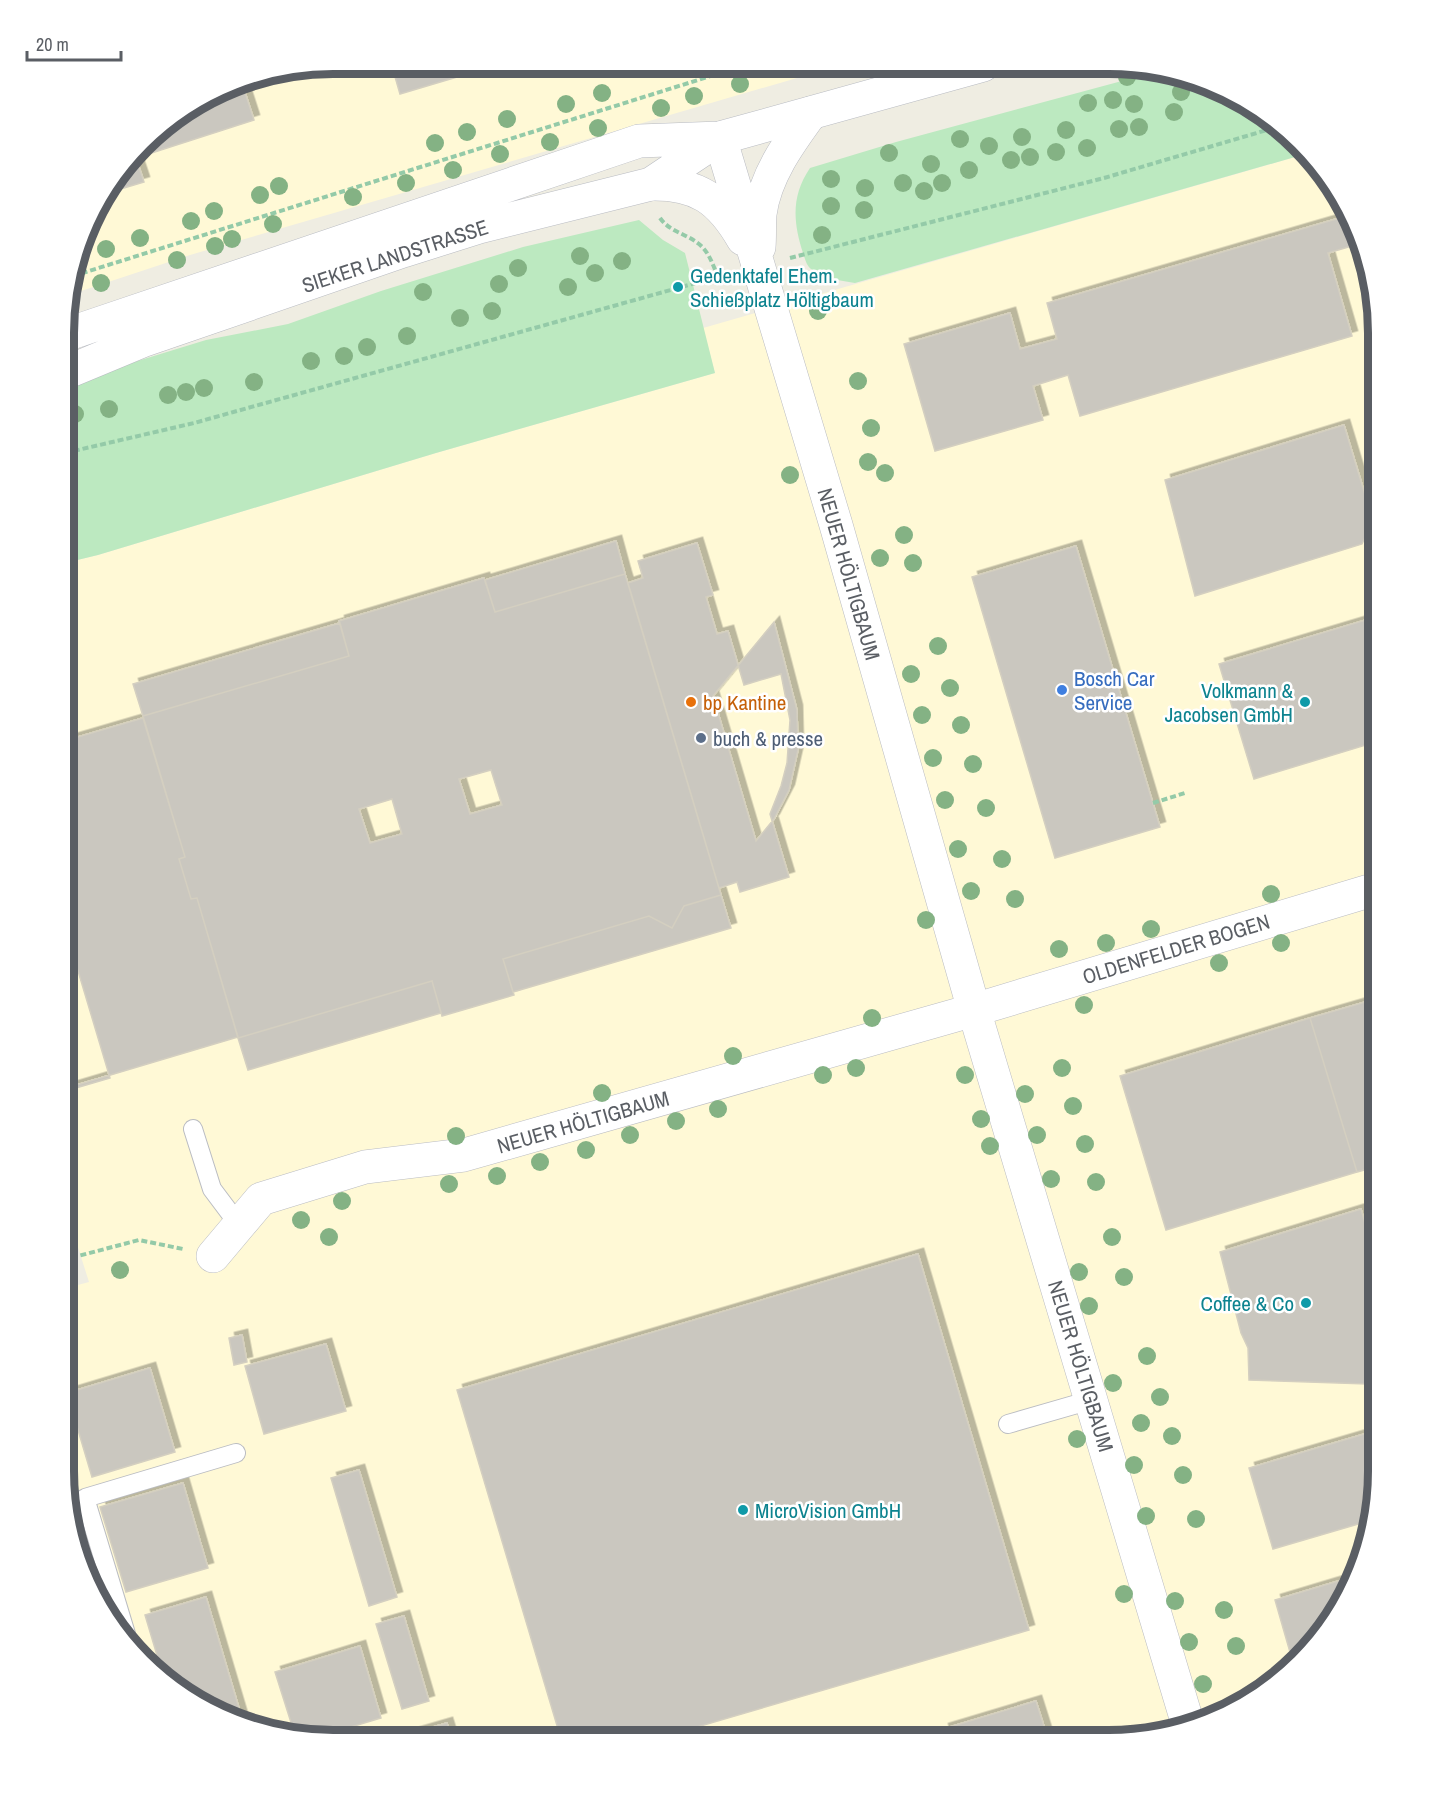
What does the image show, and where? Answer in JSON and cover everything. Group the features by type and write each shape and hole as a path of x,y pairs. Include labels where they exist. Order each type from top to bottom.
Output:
{"street":[{"name":"SIEKER LANDSTRASSE","path":"74,332 639,141 720,138 951,74"},
{"path":"758,266 760,214 765,194 785,151 811,113"},
{"name":"SIEKER LANDSTRASSE","path":"74,369 142,341 403,251 479,227 651,184 720,138"},
{"name":"NEUER HÖLTIGBAUM","path":"720,138 836,525 974,1010 1186,1718"},
{"path":"651,184 672,184 701,192 723,209 758,266"},
{"name":"OLDENFELDER BOGEN","path":"974,1010 1369,891"},
{"name":"NEUER HÖLTIGBAUM","path":"213,1256 261,1199 365,1167 464,1155 974,1010"}],"lane":[{"path":"193,1129 212,1189 239,1225"},
{"path":"1008,1424 1091,1400"},
{"path":"122,1621 85,1498 236,1453"}],"path":[{"path":"80,273 717,74"},
{"path":"74,451 194,423 758,266 1104,178 1270,130"},
{"path":"660,218 669,229 689,238 705,250 718,277"},
{"path":"1153,803 1185,793"},
{"path":"74,1257 139,1240 213,1256"}],"shaded area":[{"path":"316,74 811,74 190,255 77,292 82,265 100,218 117,189 149,149 203,108 233,93 265,82"},
{"path":"1299,156 1334,203 1355,249 1364,282 1369,332 1368,1487 1364,1521 1349,1570 1334,1600 1315,1628 1293,1654 1267,1676 1239,1695 1193,1716 1160,1725 1110,1730 332,1730 282,1725 233,1710 203,1695 149,1654 108,1600 87,1554 78,1521 74,1487 74,1286 89,1282 74,1235 74,561 715,373 703,328"}],"green space":[{"path":"1141,76 1177,82 1224,100 1267,127 1299,156 855,283 832,279 811,269 800,242 796,220 799,189 810,168 896,142"},
{"path":"639,220 663,240 685,253 715,373 74,561 74,386 131,363 206,340 288,324 381,291 523,247"}],"building":[{"path":"394,74 467,74 400,94"},
{"path":"244,89 254,120 143,156 189,117 218,100"},
{"path":"138,163 144,182 117,190 127,175"},
{"path":"1342,217 1354,245 1328,253 1352,336 1080,416 1068,375 1033,386 1043,420 935,451 904,344 1010,313 1020,349 1057,339 1047,303"},
{"path":"1344,425 1369,508 1369,529 1362,544 1195,596 1165,480"},
{"path":"616,541 625,574 495,612 485,580"},
{"path":"697,543 713,595 706,597 717,634 728,631 744,685 781,674 790,720 787,763 770,814 789,877 740,892 737,882 719,888 628,583 643,578 638,561"},
{"name":"Bosch Car Service","path":"1076,546 1160,827 1055,858 972,577"},
{"path":"625,574 721,895 684,906 672,928 649,916 503,959 514,995 442,1016 432,981 238,1038 197,898 191,899 179,859 185,857 143,716 349,656 339,621 484,578 495,612","holes":["491,770 502,805 470,814 459,779","392,799 402,834 370,843 359,809"]},
{"name":"Volkmann & Jacobsen GmbH","path":"1369,619 1369,744 1254,779 1219,664"},
{"path":"774,622 797,710 798,750 789,790 774,819 756,841 713,696"},
{"path":"340,623 349,656 143,716 133,684"},
{"path":"143,718 185,857 179,859 191,899 197,898 238,1037 74,1086 74,738"},
{"path":"721,895 731,928 513,992 503,959 649,916 672,928 684,906"},
{"path":"74,957 110,1078 74,1089"},
{"path":"432,981 441,1013 248,1070 238,1038"},
{"path":"1369,1001 1369,1169 1357,1172 1310,1018"},
{"path":"1310,1018 1357,1172 1166,1230 1120,1076"},
{"name":"Coffee & Co","path":"1361,1209 1369,1238 1367,1384 1249,1380 1248,1348 1241,1333 1220,1252"},
{"name":"MicroVision GmbH","path":"918,1254 1029,1630 687,1730 558,1730 457,1390"},
{"path":"242,1335 247,1362 234,1365 229,1338"},
{"path":"326,1344 346,1411 264,1434 245,1366"},
{"path":"150,1368 175,1452 92,1477 74,1417 74,1391"},
{"path":"1369,1433 1368,1487 1364,1522 1273,1549 1249,1468"},
{"path":"359,1470 397,1597 369,1606 331,1478"},
{"path":"183,1483 208,1568 126,1592 100,1507"},
{"path":"1345,1579 1325,1614 1291,1656 1275,1600"},
{"path":"206,1597 240,1713 203,1695 159,1663 145,1615"},
{"path":"404,1616 429,1701 402,1709 376,1624"},
{"path":"360,1646 381,1718 341,1730 292,1726 275,1672"},
{"path":"1036,1701 1045,1730 943,1730"},
{"path":"447,1723 449,1730 423,1730"}],"place":[{"name":"Gedenktafel Ehem. Schießplatz Höltigbaum","path":"678,287"},
{"name":"Bosch Car Service","path":"1062,690"},
{"name":"bp Kantine","path":"691,702"},
{"name":"Volkmann & Jacobsen GmbH","path":"1305,702"},
{"name":"buch & presse","path":"701,738"},
{"name":"Coffee & Co","path":"1306,1303"},
{"name":"MicroVision GmbH","path":"743,1510"}]}
